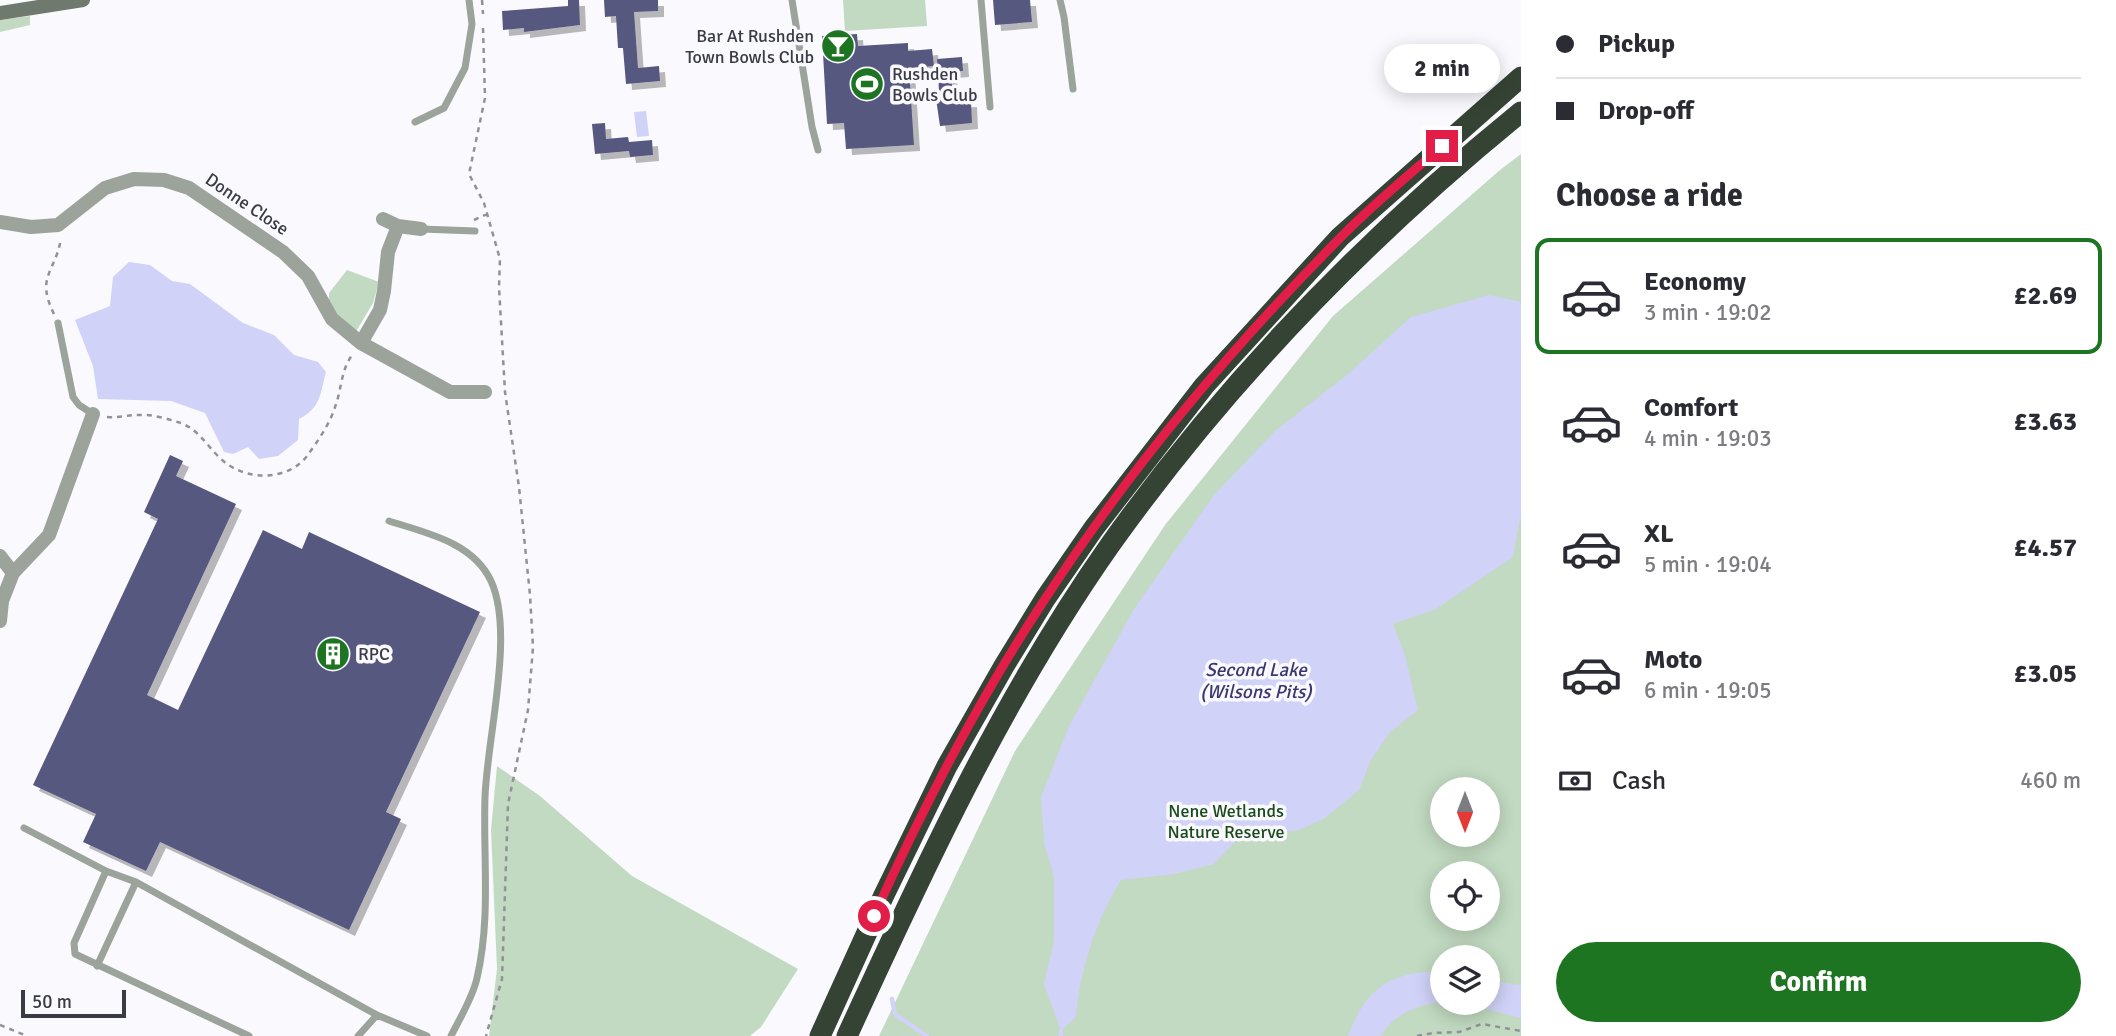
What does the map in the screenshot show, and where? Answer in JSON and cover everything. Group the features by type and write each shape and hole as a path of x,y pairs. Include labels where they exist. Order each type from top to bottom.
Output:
{"highway":[{"path":"820,1032 947,766 1031,621 1094,528 1204,386 1340,237 1521,77"},
{"path":"847,1036 948,820 1027,676 1110,545 1225,396 1354,259 1521,112"}],"main road":[{"path":"0,13 83,0"}],"street":[{"name":"Donne Close","path":"58,225 105,188 135,179 164,180 189,188 283,252 308,276 332,319 361,343 450,392 485,392"},
{"path":"383,219 398,226 421,229"},
{"path":"0,222 31,227 58,225"},
{"path":"361,343 380,310 388,252 398,226"},
{"path":"0,621 2,601 13,573 49,535 93,414"},
{"path":"0,556 13,573"}],"lane":[{"path":"415,122 444,108 465,68 472,24 469,0"},
{"path":"792,0 812,127 818,149"},
{"path":"981,0 990,107"},
{"path":"1060,0 1073,89"},
{"path":"421,229 475,231"},
{"path":"58,323 73,397 79,405 93,414"},
{"path":"389,521 447,541 474,555 491,581 500,614 499,657 485,799 486,920 477,980 451,1036"},
{"path":"24,828 106,871 136,882 376,1015 427,1036"},
{"path":"106,871 74,943 75,954 249,1036"},
{"path":"97,966 136,882"},
{"path":"358,1036 376,1015"}],"path":[{"path":"482,0 485,98 469,174 484,202 500,259 505,392 519,487 533,647 528,710 508,804 502,979 486,1036"},
{"path":"58,225 60,244 48,270 45,297 58,323"},
{"path":"93,414 118,418 148,415 181,423 192,429 222,460 234,468 254,474 283,475 307,457 335,407 347,361 361,343"},
{"path":"1417,1036 1433,1032 1459,1032 1482,1024 1521,1031"},
{"path":"0,1025 27,1036"}],"green space":[{"path":"843,0 925,0 927,26 845,31"},
{"path":"30,16 30,25 0,32 0,20"},
{"name":"Nene Wetlands Nature Reserve","path":"1521,154 1521,1036 879,1036 1015,751 1165,525 1333,316"},
{"path":"347,270 379,282 373,303 357,330 346,327 329,304 329,293"},
{"path":"497,766 540,796 632,876 798,969 761,1027 750,1036 489,1036 497,969 491,830"}],"water":[{"path":"646,111 649,136 637,137 634,112"},
{"path":"129,262 150,265 172,281 190,284 243,323 274,335 294,355 318,362 326,372 316,405 299,419 298,440 278,456 259,459 248,447 233,454 224,452 205,413 171,401 98,399 93,366 75,320 110,306 113,277"},
{"name":"Second Lake (Wilsons Pits)","path":"1489,295 1521,302 1521,513 1513,557 1436,609 1393,624 1405,655 1418,710 1390,732 1371,760 1359,790 1325,818 1297,831 1245,831 1214,864 1174,874 1121,880 1104,912 1091,946 1081,981 1076,1017 1061,1031 1044,984 1054,941 1054,877 1044,843 1041,797 1069,726 1134,609 1214,495 1276,430 1347,375 1411,317"},
{"path":"1430,972 1430,1004 1399,1017 1380,1036 1348,1036 1360,1010 1376,991 1397,978"},
{"path":"1500,982 1521,985 1521,1018 1500,1013"}],"building":[{"path":"568,0 579,0 580,25 524,32 524,28 503,30 502,11 568,6"},
{"path":"604,0 658,0 658,11 634,12 638,68 659,66 660,81 626,84 623,48 618,48 616,16 605,17"},
{"path":"993,0 1030,0 1032,22 995,25"},
{"name":"Rushden Bowls Club","path":"857,34 858,46 908,43 908,51 932,49 934,66 909,68 914,145 846,149 844,123 827,124 822,36"},
{"path":"962,57 963,71 951,72 953,102 971,101 972,123 940,126 935,92 939,91 937,59"},
{"path":"605,123 606,139 628,137 629,142 652,140 653,155 630,157 629,151 595,154 592,124"},
{"name":"RPC","path":"170,455 183,461 176,476 236,504 147,695 178,710 263,530 302,549 309,532 480,612 386,812 401,819 349,930 160,842 146,871 83,842 96,814 33,785 158,519 144,512"}],"waterway":[{"path":"892,999 895,1014 927,1036"},
{"path":"1061,1031 1061,1036"}],"place":[{"name":"Bar At Rushden Town Bowls Club","path":"838,46"},
{"name":"Rushden Bowls Club","path":"867,84"},
{"name":"RPC","path":"333,654"}],"route":[{"path":"874,916 947,766 1045,598 1094,528 1204,386 1340,237 1442,146"}]}
